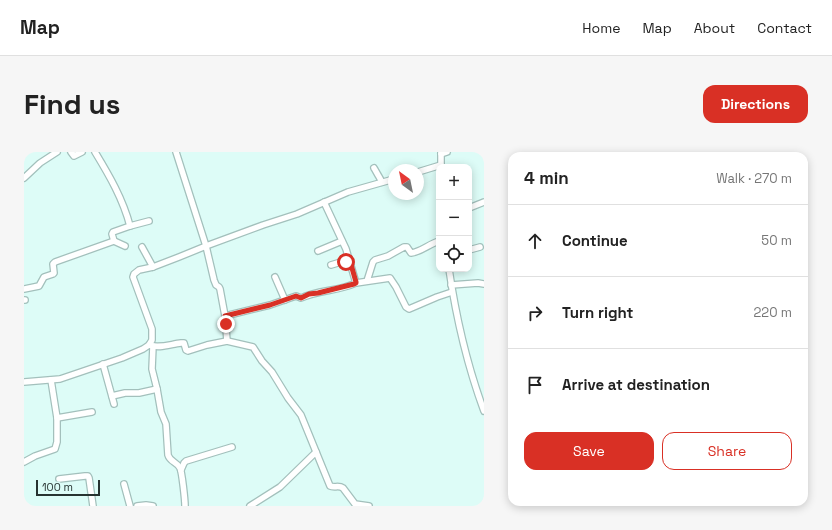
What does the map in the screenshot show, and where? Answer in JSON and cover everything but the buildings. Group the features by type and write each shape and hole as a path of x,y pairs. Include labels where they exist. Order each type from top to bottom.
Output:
{"street":[{"path":"24,178 40,163 57,152"},
{"path":"71,152 74,156 82,152"},
{"path":"95,152 124,206 130,226"},
{"path":"176,152 206,246 214,280 216,285 219,287 225,316 227,341"},
{"path":"441,164 441,153 447,152"},
{"path":"424,170 436,167"},
{"path":"374,168 382,182"},
{"path":"185,506 181,470 178,465 172,461 168,454 166,424 161,412 152,369 152,329 133,277 134,274 139,270 153,267 263,225 297,214 348,192 388,180"},
{"path":"324,202 350,261 356,283"},
{"path":"472,207 484,202"},
{"path":"114,241 112,233 149,221"},
{"path":"24,289 39,286 44,277 53,274 53,264 55,262 114,241 125,246"},
{"path":"318,251 342,241"},
{"path":"367,282 375,260 388,256 404,247 411,253 417,252 436,242"},
{"path":"472,249 480,247"},
{"path":"142,248 153,267"},
{"path":"331,265 350,261"},
{"path":"449,272 461,337 484,412"},
{"path":"274,277 285,300"},
{"path":"225,316 296,296 301,298 309,294 345,287 356,283 390,278 406,307 409,309 452,292"},
{"path":"451,285 484,284"},
{"path":"24,382 60,378 122,358 151,346 184,343 186,350 188,351 227,341 250,346 255,350 272,372 301,415 330,486 340,486 343,488 355,504 369,506"},
{"path":"103,364 114,404"},
{"path":"24,462 35,456 55,449 57,442 57,418 51,380"},
{"path":"112,396 157,389"},
{"path":"57,418 92,412"},
{"path":"181,470 186,461 232,447"},
{"path":"247,506 280,487 316,452"},
{"path":"59,479 88,476 93,506"},
{"path":"124,484 130,506"},
{"path":"137,506 153,506"}],"route":[{"path":"226,324 225,316 270,305 296,296 301,298 309,294 333,290 356,283 350,261 346,262"}]}
